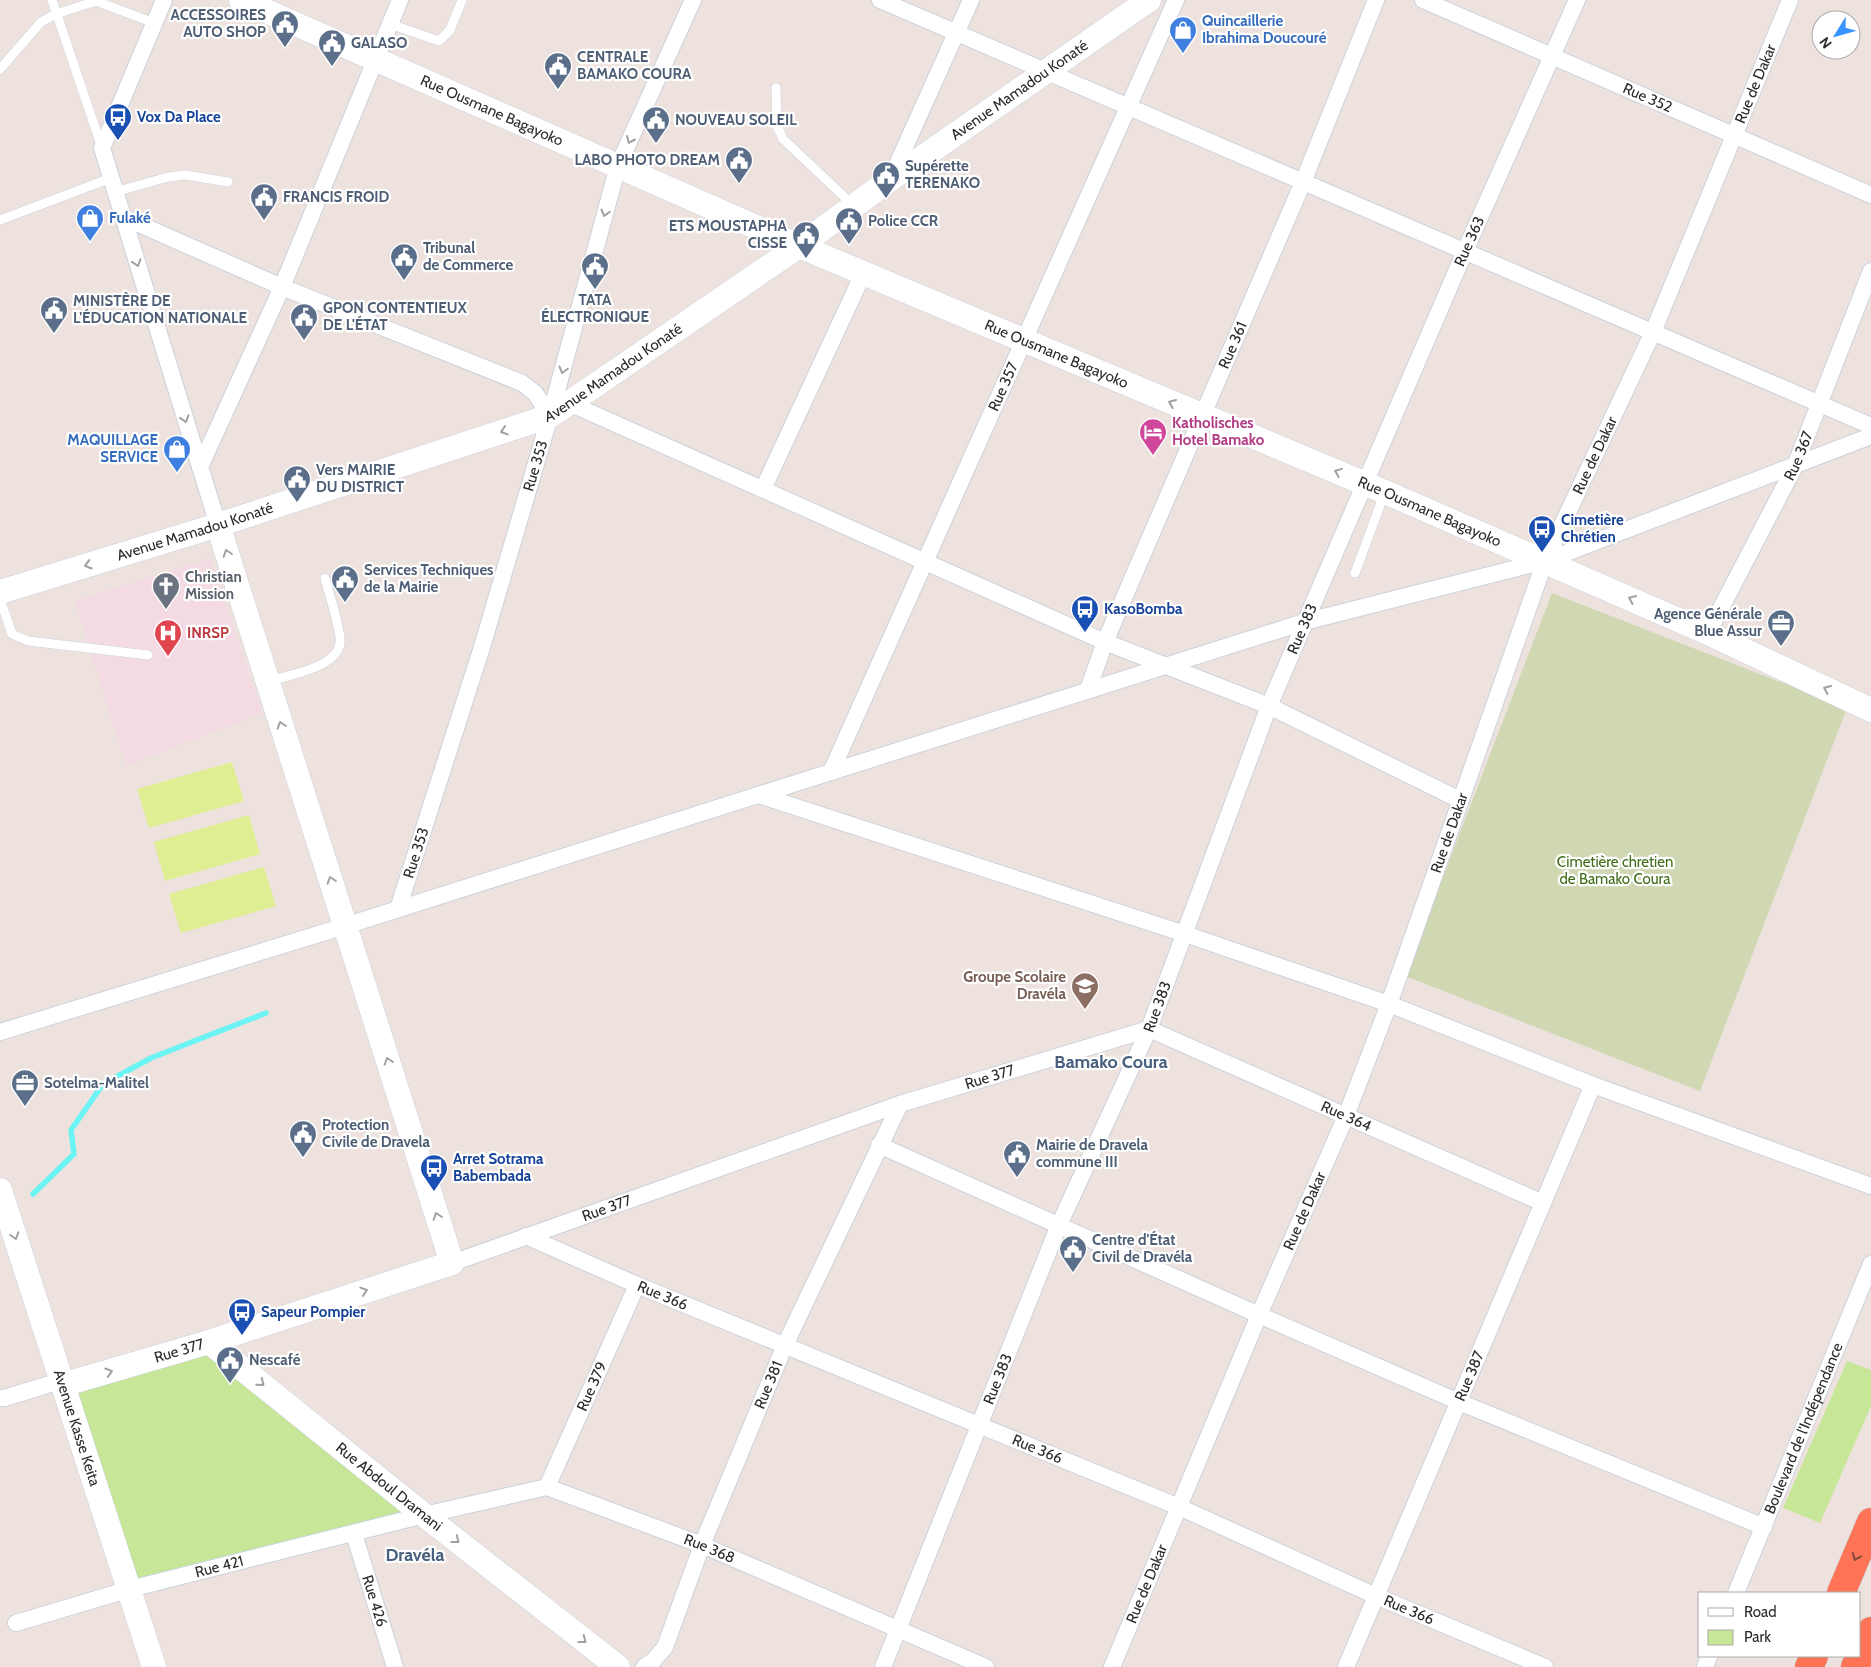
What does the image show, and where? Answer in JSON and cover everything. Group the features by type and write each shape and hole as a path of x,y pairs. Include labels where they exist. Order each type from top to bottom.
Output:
{"highway":[{"path":"1841,1592 1871,1522"},
{"path":"1861,1655 1871,1631"}],"main road":[{"name":"Rue Ousmane Bagayoko","path":"241,0 799,246 1375,487 1708,632 1871,710"},
{"name":"Avenue Mamadou Konaté","path":"0,592 218,525 560,410 799,246 891,179 1149,0"},
{"path":"218,525 452,1263"},
{"name":"Avenue Kasse Keita","path":"0,1190 154,1667"},
{"name":"Rue 377","path":"61,1383 209,1342 452,1263"},
{"name":"Rue Abdoul Dramani","path":"209,1342 424,1515 618,1667"}],"street":[{"path":"164,0 102,148 218,525"},
{"path":"200,467 282,287 400,0"},
{"name":"Rue 353","path":"398,909 560,410 618,166 693,0"},
{"path":"880,0 1871,426"},
{"path":"891,179 972,0"},
{"name":"Rue 357","path":"831,772 1176,0"},
{"name":"Rue 361","path":"1088,690 1106,642 1303,182 1376,0"},
{"name":"Rue 352","path":"1423,0 1871,196"},
{"name":"Rue 363","path":"1375,487 1465,251 1577,0"},
{"name":"Rue de Dakar","path":"1112,1667 1259,1315 1346,1116 1389,1004 1546,562 1653,332 1790,0"},
{"path":"123,216 282,287 522,383 560,410 763,489 926,560 1106,642 1269,706 1460,800"},
{"name":"Rue 367","path":"1708,632 1795,466 1871,271"},
{"path":"763,489 864,272"},
{"path":"0,1032 345,926 1304,622 1546,562 1871,436"},
{"name":"Rue 383","path":"883,1667 900,1629 978,1426 1059,1225 1149,1029 1269,706 1304,622 1375,487"},
{"path":"760,795 1185,934 1389,1004 1593,1085 1871,1186"},
{"name":"Rue 377","path":"452,1263 900,1104 1149,1029"},
{"name":"Rue 364","path":"1149,1029 1543,1203"},
{"name":"Rue 387","path":"1346,1667 1593,1085"},
{"name":"Rue 381","path":"644,1667 653,1661 665,1647 702,1545 785,1345 900,1104"},
{"path":"879,1145 1459,1402 1764,1527"},
{"name":"Rue 366","path":"526,1236 637,1285 1179,1507 1376,1596 1545,1667"},
{"name":"Boulevard de l'Indépendance","path":"1736,1592 1871,1264"},
{"name":"Rue 379","path":"547,1487 637,1285"},
{"path":"0,1398 61,1383"},
{"path":"424,1515 547,1487"},
{"name":"Rue 368","path":"547,1487 702,1545 986,1667"},
{"name":"Rue 421","path":"16,1623 130,1589 424,1515"},
{"name":"Rue 426","path":"354,1534 396,1667"}],"lane":[{"path":"52,0 102,148"},
{"path":"390,24 439,41 450,30 462,0"},
{"path":"0,69 41,22 56,14 96,1 154,23"},
{"path":"776,88 777,126 783,139 854,206"},
{"path":"0,220 113,185 185,175 228,182"},
{"path":"1355,573 1375,487"},
{"path":"267,682 319,666 330,661 337,652 341,642 326,578"},
{"path":"0,599 12,634 28,641 148,655"}],"shaded area":[{"name":"INRSP","path":"210,558 262,713 126,766 75,601"}],"green space":[{"name":"Cimetière chretien de Bamako Coura","path":"1552,593 1847,708 1700,1091 1405,976"},
{"path":"232,762 244,801 149,828 137,789"},
{"path":"249,815 260,854 165,881 154,842"},
{"path":"264,867 276,906 181,933 169,894"},
{"path":"209,1342 424,1515 132,1585 70,1389"},
{"path":"1847,1361 1871,1370 1871,1406 1820,1523 1783,1508"}],"waterway":[{"path":"33,1194 74,1154 71,1130 103,1084 151,1058 266,1013"}],"place":[{"name":"ACCESSOIRES AUTO SHOP","path":"285,48"},
{"name":"Quincaillerie Ibrahima Doucouré","path":"1183,54"},
{"name":"GALASO","path":"332,67"},
{"name":"CENTRALE BAMAKO COURA","path":"558,90"},
{"name":"Vox Da Place","path":"118,141"},
{"name":"NOUVEAU SOLEIL","path":"656,144"},
{"name":"LABO PHOTO DREAM","path":"739,184"},
{"name":"Supérette TERENAKO","path":"886,199"},
{"name":"FRANCIS FROID","path":"264,221"},
{"name":"Fulaké","path":"90,242"},
{"name":"Police CCR","path":"849,245"},
{"name":"ETS MOUSTAPHA CISSE","path":"806,259"},
{"name":"Tribunal de Commerce","path":"404,281"},
{"name":"TATA ÉLECTRONIQUE","path":"595,290"},
{"name":"MINISTÈRE DE L'ÉDUCATION NATIONALE","path":"54,334"},
{"name":"GPON CONTENTIEUX DE L'ÉTAT","path":"304,341"},
{"name":"Katholisches Hotel Bamako","path":"1153,456"},
{"name":"MAQUILLAGE SERVICE","path":"177,473"},
{"name":"Vers MAIRIE DU DISTRICT","path":"297,503"},
{"name":"Cimetière Chrétien","path":"1542,553"},
{"name":"Services Techniques de la Mairie","path":"345,603"},
{"name":"Christian Mission","path":"166,610"},
{"name":"KasoBomba","path":"1085,633"},
{"name":"Agence Générale Blue Assur","path":"1781,647"},
{"name":"INRSP","path":"168,657"},
{"name":"Groupe Scolaire Dravéla","path":"1085,1010"},
{"name":"Sotelma-Malitel","path":"25,1107"},
{"name":"Protection Civile de Dravela","path":"303,1158"},
{"name":"Mairie de Dravela commune III","path":"1017,1178"},
{"name":"Arret Sotrama Babembada","path":"434,1192"},
{"name":"Centre d'État Civil de Dravéla","path":"1073,1273"},
{"name":"Sapeur Pompier","path":"242,1336"},
{"name":"Nescafé","path":"230,1384"}],"district":[{"name":"Bamako Coura","path":"1111,1062"},
{"name":"Dravéla","path":"415,1555"}]}
